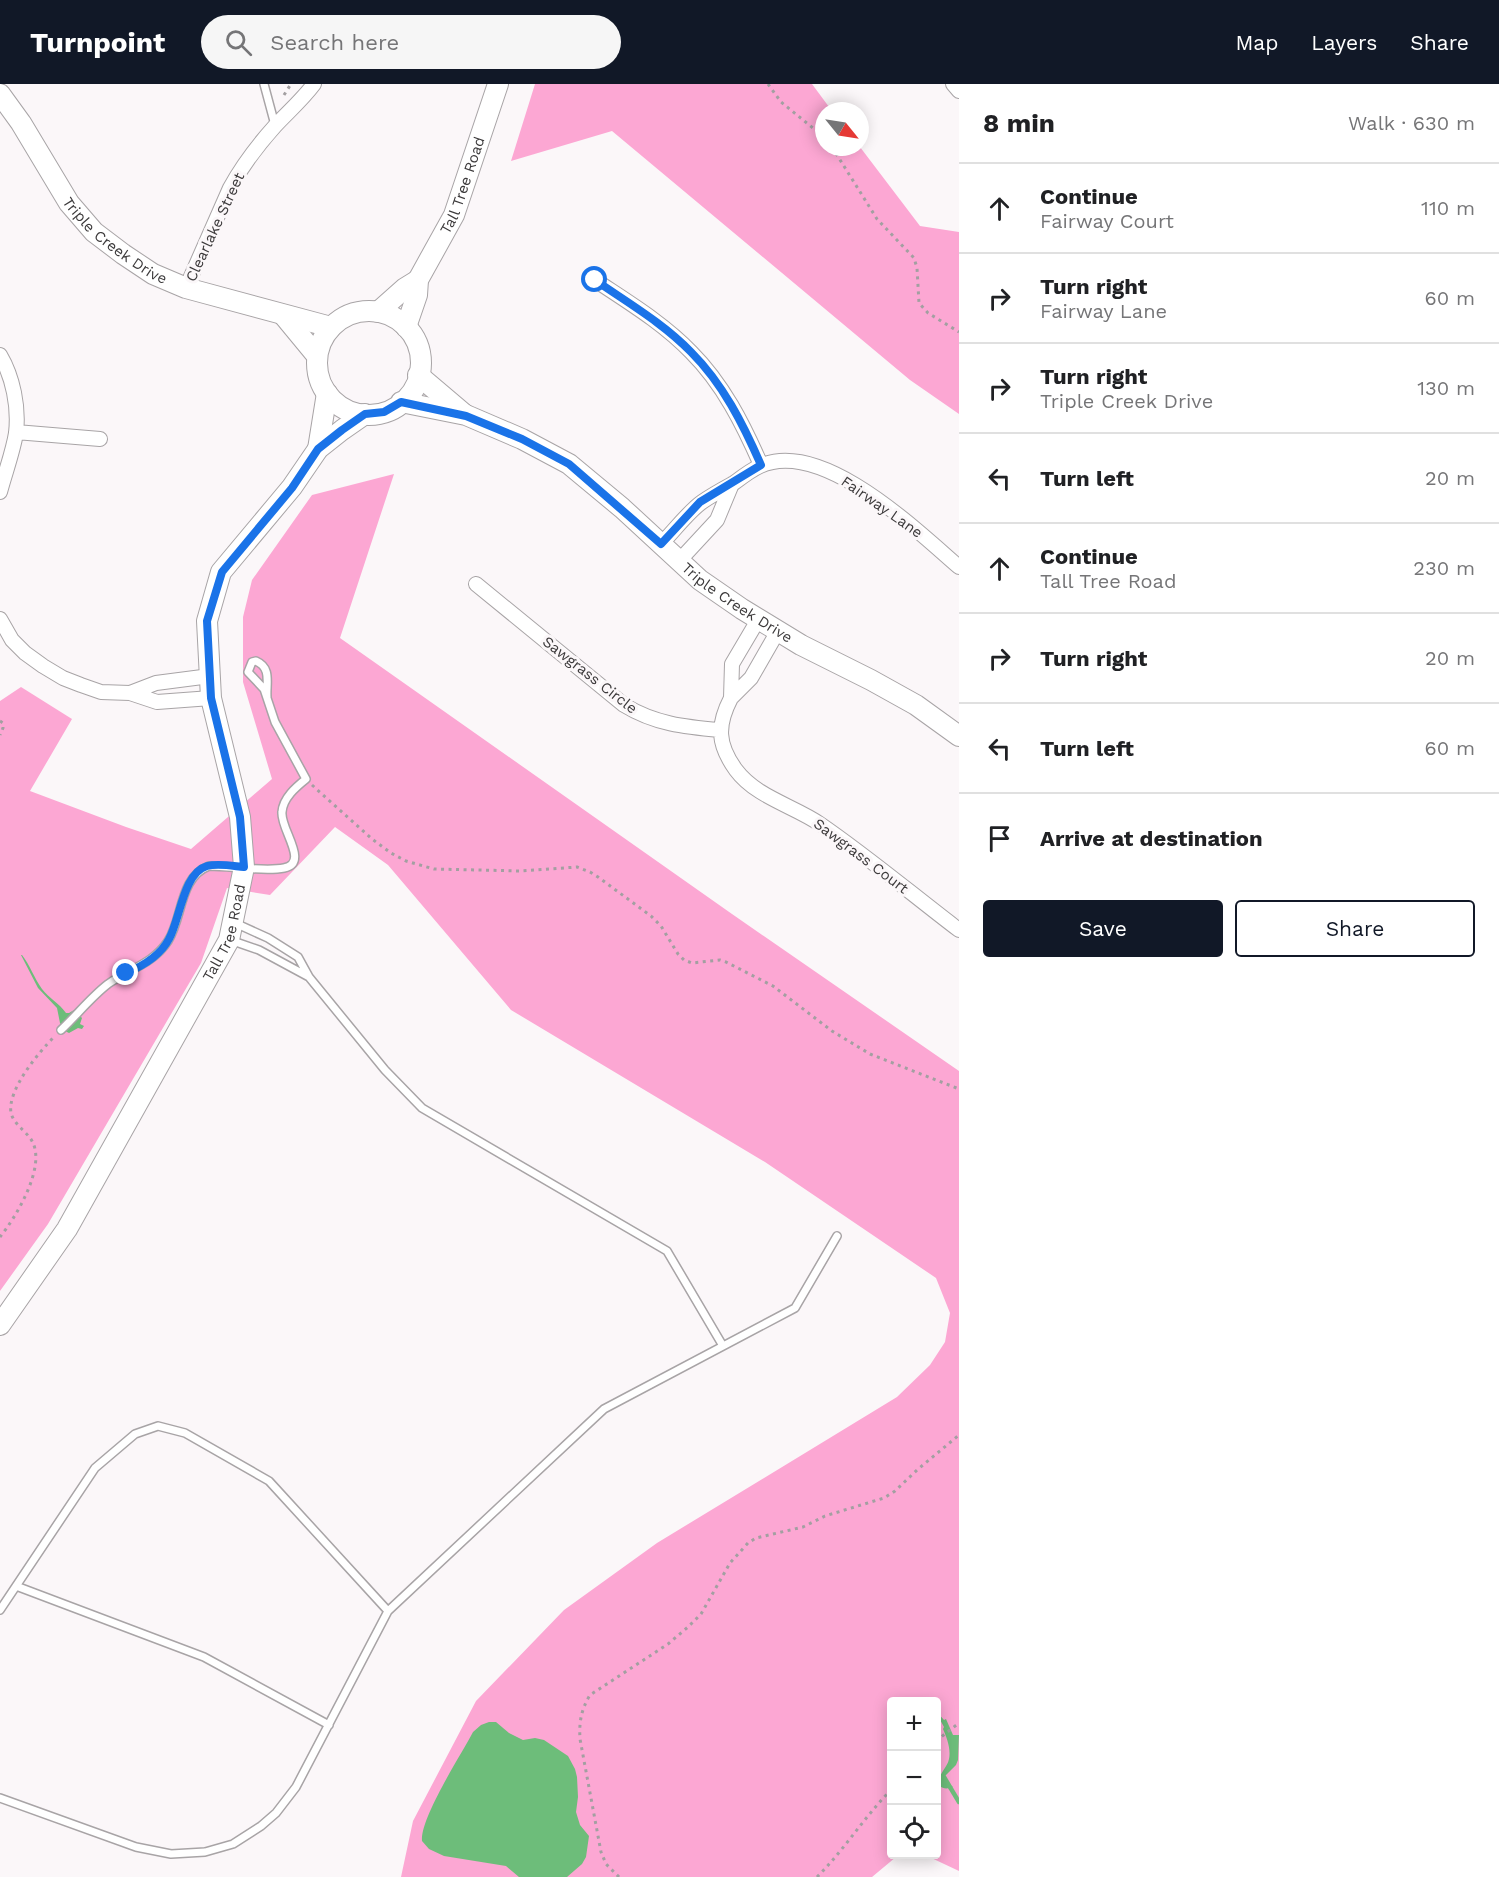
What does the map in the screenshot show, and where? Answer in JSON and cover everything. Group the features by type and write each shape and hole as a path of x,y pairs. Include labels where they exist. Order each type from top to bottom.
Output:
{"street":[{"name":"Clearlake Street","path":"186,288 230,188 246,161 275,127 299,104 314,84"},
{"name":"Tall Tree Road","path":"406,327 417,295 418,280 454,215 498,84"},
{"path":"953,84 959,91"},
{"name":"Triple Creek Drive","path":"0,94 21,123 69,202 94,232 123,254 153,274 186,288 331,327"},
{"name":"Tall Tree Road","path":"378,312 405,288 418,280"},
{"path":"595,280 656,321 692,352 721,388 744,427 761,465"},
{"path":"365,311 378,312 396,319 406,327 414,338 420,363 414,387 401,402 384,412 365,414 353,412 341,406 327,393 318,376 317,356 331,327 341,319 365,311"},
{"path":"284,316 317,356"},
{"path":"0,355 12,384 16,432 0,492"},
{"name":"Triple Creek Drive","path":"418,375 466,416"},
{"name":"Tall Tree Road","path":"318,449 327,393"},
{"name":"Triple Creek Drive","path":"401,402 466,416 522,439 569,464 700,580 758,620 801,645 916,705 959,736"},
{"name":"Tall Tree Road","path":"0,1325 67,1229 231,931 244,867 240,817 211,698 207,621 222,572 292,488 318,449 365,414"},
{"path":"16,432 100,439"},
{"name":"Fairway Lane","path":"661,544 700,502 761,465 807,462 842,478 889,508 959,567"},
{"path":"679,561 717,520 732,484"},
{"name":"Sawgrass Circle","path":"476,584 622,703 639,714 656,721 720,730"},
{"path":"0,619 12,640 25,653 53,672 101,692 130,693 157,702 211,698"},
{"path":"731,698 732,664 758,620"},
{"path":"720,730 723,713 731,698 751,678 778,631"},
{"path":"130,693 156,683 210,676"},
{"name":"Sawgrass Court","path":"720,730 726,750 742,778 819,823 959,930"}],"lane":[{"path":"264,84 275,127"},
{"path":"61,1030 109,984 146,963 160,952 170,939 184,895 199,872 209,866 283,868 292,863 295,852 282,823 282,811 287,798 306,779 275,722 264,689 248,672 252,662 256,661 264,665 267,671 267,697"},
{"path":"231,931 277,944 298,957 309,977 385,1070 422,1108 667,1251 723,1346"},
{"path":"231,931 259,951 309,977"},
{"path":"270,956 277,944"},
{"path":"0,1798 136,1847 171,1854 204,1852 233,1844 261,1826 276,1814 296,1787 388,1611 603,1409 795,1308 837,1236"},
{"path":"0,1610 95,1468 135,1434 158,1426 185,1433 269,1481 388,1611"},
{"path":"16,1586 204,1657 329,1725"}],"path":[{"path":"768,84 781,102 815,130"},
{"path":"837,156 877,219 914,258 919,303 928,313 959,332"},
{"path":"0,721 3,723 0,735"},
{"path":"306,779 391,853 417,865 434,869 521,871 577,867 590,872 651,916 661,926 684,960 692,963 720,960 726,962 773,986 832,1031 870,1054 959,1089"},
{"path":"0,1237 29,1187 36,1159 32,1140 11,1112 14,1098 19,1083 32,1062 61,1030"},
{"path":"619,1877 606,1864 601,1852 580,1739 579,1723 590,1695 668,1644 688,1628 700,1614 730,1563 748,1543 756,1538 803,1527 825,1516 884,1498 959,1435"},
{"path":"941,1738 958,1724"},
{"path":"817,1877 839,1854 887,1793"}],"shaded area":[{"path":"535,84 812,84 825,102 815,102 815,156 867,156 920,226 959,232 959,414 910,380 612,131 511,161"},
{"path":"394,474 340,638 959,1071 959,1871 934,1859 941,1859 941,1697 887,1697 887,1859 894,1859 872,1877 401,1877 413,1821 476,1701 564,1610 657,1543 897,1397 930,1365 945,1342 950,1313 936,1278 765,1162 511,1010 388,865 335,827 270,895 227,888 201,963 48,1224 0,1291 0,701 21,687 72,719 30,791 191,849 272,779 243,682 243,617 252,580 312,495"},
{"path":"21,955 45,992 66,1013 74,1010 82,1018 80,1024 84,1026 82,1029 78,1028 69,1033 65,1031 60,1023 57,1008 38,988"},
{"path":"941,1717 946,1719 953,1735 959,1735 958,1760 944,1777 945,1781 953,1787 949,1788 941,1787 941,1775 949,1759"},
{"path":"489,1722 496,1722 509,1733 523,1740 535,1738 544,1740 568,1756 575,1769 578,1797 576,1812 580,1825 589,1836 586,1857 582,1864 567,1877 519,1877 506,1866 444,1856 429,1849 422,1841 427,1818 451,1771 473,1732"}],"waterway":[{"path":"944,1777 959,1802"}],"route":[{"path":"126,973 146,963 165,946 170,939 184,895 193,879 203,868 209,866 244,867 240,817 211,698 207,621 222,572 292,488 318,449 365,414 384,412 401,402 466,416 522,439 569,464 661,544 700,502 761,465 744,427 721,388 692,352 656,321 595,280"}]}
